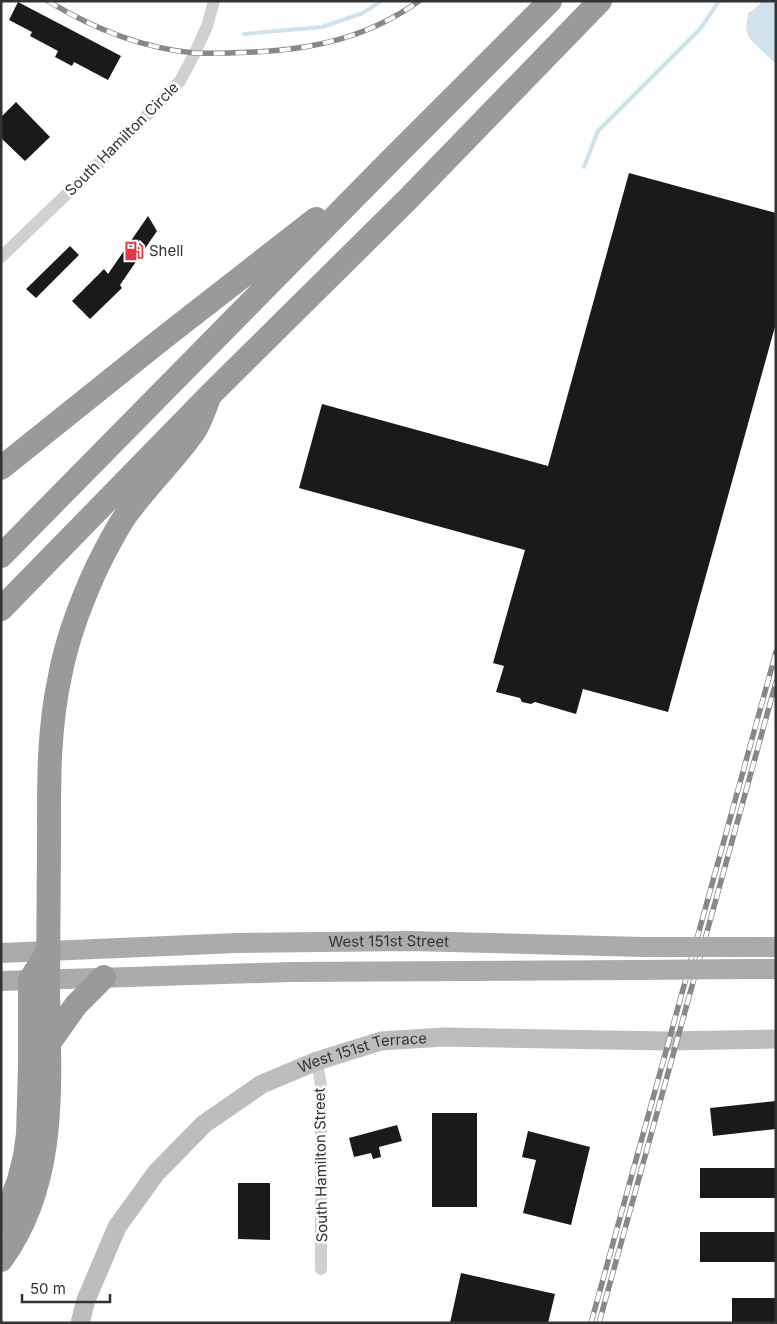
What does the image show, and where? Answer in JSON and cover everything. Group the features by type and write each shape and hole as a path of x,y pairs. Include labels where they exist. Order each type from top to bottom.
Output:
{"highway":[{"path":"1,556 550,1"},
{"path":"1,609 210,395 408,199 600,1"},
{"path":"1,468 162,339 390,161"},
{"path":"1,1223 19,1180 28,1134 30,1066 39,980 49,950 49,782 52,731 60,675 67,647 86,591 113,536 126,515 194,431 210,395"},
{"path":"49,1043 76,1005 104,977"},
{"path":"1,1260 25,1218 33,1198 41,1169 48,1124 49,1043 39,980"}],"main road":[{"name":"West 151st Street","path":"1,953 237,943 400,942 644,947 776,947"},
{"name":"West 151st Street","path":"1,982 291,972 776,969"}],"street":[{"name":"South Hamilton Circle","path":"1,257 120,144 180,81 203,35 214,1"},
{"name":"West 151st Terrace","path":"80,1323 86,1300 118,1227 156,1173 204,1124 262,1084 317,1061 381,1041 444,1038 668,1041 776,1039"},
{"name":"South Hamilton Street","path":"317,1061 321,1086 321,1269"}],"water":[{"path":"763,1 776,1 776,64 749,38 746,30 748,13"}],"building":[{"path":"18,2 121,56 108,80 74,62 72,66 55,57 58,51 30,36 32,32 9,20"},
{"path":"16,102 50,137 25,161 1,138 1,117"},
{"path":"629,173 776,213 776,323 668,712 583,689 576,714 535,702 531,704 522,702 520,698 496,692 504,666 493,663 525,550 299,488 322,404 548,466"},
{"path":"148,216 157,231 120,285 122,288 90,319 72,301 104,269 108,274"},
{"path":"70,246 79,255 36,298 26,289"},
{"path":"776,1101 776,1129 713,1136 710,1108"},
{"path":"432,1113 477,1113 477,1207 432,1207"},
{"path":"397,1125 402,1141 379,1147 381,1157 373,1159 371,1153 354,1157 349,1138"},
{"path":"528,1131 590,1147 571,1225 523,1213 536,1160 522,1157"},
{"path":"700,1168 776,1168 776,1198 700,1198"},
{"path":"238,1183 270,1183 270,1240 238,1239"},
{"path":"700,1232 776,1232 776,1262 700,1262"},
{"path":"461,1273 555,1294 548,1323 450,1323"},
{"path":"732,1298 776,1298 776,1323 732,1323"}],"waterway":[{"path":"244,34 322,27 363,13 381,1"},
{"path":"584,167 598,131 701,28 719,1"}],"railway":[{"path":"48,1 82,20 118,35 155,47 194,53 239,53 299,48 320,44 341,39 381,24 419,1"},
{"path":"591,1323 776,652"},
{"path":"599,1323 776,682"}],"place":[{"name":"Shell","path":"134,251"}]}
